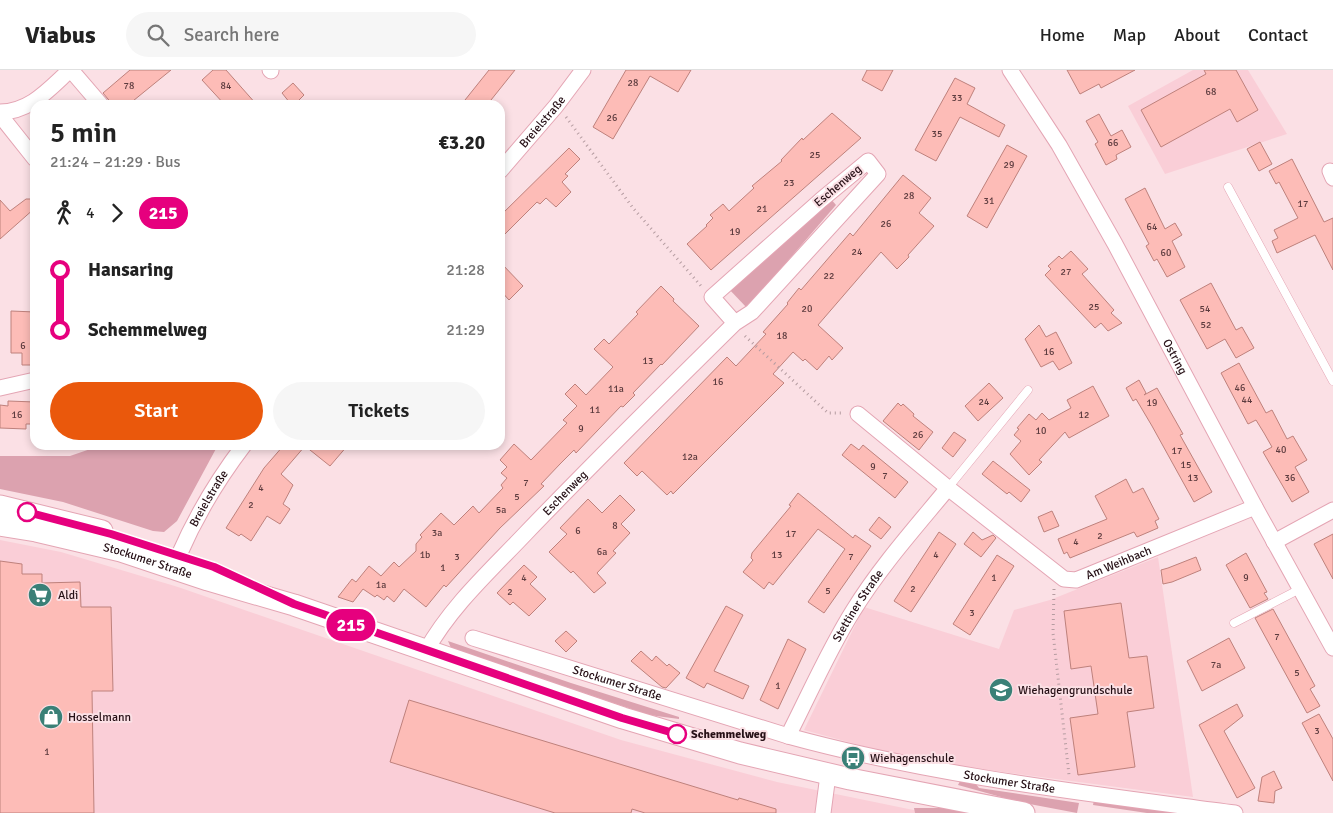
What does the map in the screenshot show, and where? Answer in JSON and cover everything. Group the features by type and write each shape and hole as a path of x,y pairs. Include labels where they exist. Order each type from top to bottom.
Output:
{"main road":[{"name":"Stockumer Straße","path":"0,506 111,534 179,555 214,567 294,604"},
{"name":"Stockumer Straße","path":"0,525 121,550 208,580 294,604 622,718 740,753 828,775 1024,813"}],"street":[{"path":"35,100 70,70 97,100"},
{"name":"Breielstraße","path":"505,165 556,106 583,70"},
{"name":"Ostring","path":"1010,70 1059,145 1115,244 1255,507 1333,648"},
{"path":"30,104 16,111 0,114 30,153"},
{"name":"Eschenweg","path":"426,651 438,629 475,587 590,466 735,323 752,312 878,174 868,161 712,297"},
{"path":"712,297 735,323"},
{"path":"0,388 30,381"},
{"name":"Am Weihbach","path":"858,414 1064,579 1076,580 1255,507"},
{"name":"Breielstraße","path":"179,555 196,519 221,476 240,450"},
{"name":"Stettiner Straße","path":"788,736 853,612 884,567 948,488"},
{"path":"1274,542 1333,510"},
{"name":"Stockumer Straße","path":"473,638 828,748 911,765 1072,791 1235,813"},
{"path":"823,813 828,775"}],"lane":[{"path":"1228,187 1333,381"},
{"path":"948,488 1028,390"},
{"path":"1234,623 1300,589"}],"path":[{"path":"556,106 633,208 712,297"},
{"path":"735,323 742,333 828,413 858,414"},
{"path":"1054,571 1053,633 1072,791"}],"shaded area":[{"path":"1193,70 1248,70 1287,134 1165,174 1128,106"},
{"path":"830,198 836,205 747,308 727,287"},
{"path":"87,450 215,450 177,521 164,532 153,531 63,502 0,489 0,456 70,456"},
{"path":"0,540 61,552 178,587 621,740 777,782 928,813 0,813"},
{"name":"Wiehagengrundschule","path":"1158,557 1193,797 918,761 804,730 864,607 999,649 1014,610 1050,600"},
{"path":"448,641 679,717 679,719 649,715 451,648"},
{"path":"961,779 973,780 979,788 1079,803 1077,813 1019,802 958,785"},
{"path":"1094,800 1188,813 1147,813 1093,805"},
{"path":"914,808 945,808 969,813 915,813"}],"building":[{"path":"130,70 171,70 134,100 109,100 103,93"},
{"path":"213,70 226,70 253,100 220,100 202,80"},
{"path":"489,70 515,70 491,100 465,100"},
{"path":"626,70 691,70 678,92 650,76 613,139 593,127"},
{"path":"867,70 893,70 882,91 862,80"},
{"path":"1067,70 1135,70 1101,88 1099,84 1080,94"},
{"path":"1204,70 1236,70 1258,110 1237,122 1230,109 1161,147 1141,110 1206,74"},
{"path":"955,78 975,88 967,104 1005,125 999,137 960,117 936,161 915,150"},
{"path":"293,83 304,95 299,100 288,100 282,93"},
{"path":"832,113 861,138 711,270 687,244 707,226 713,218 710,215 723,204 729,211 754,188 752,186 782,161 802,138 803,140"},
{"path":"1099,114 1111,136 1122,130 1131,147 1116,155 1117,159 1106,165 1095,144 1098,142 1086,121"},
{"path":"1260,142 1272,164 1259,171 1247,149"},
{"path":"1007,145 1027,156 987,228 967,216"},
{"path":"569,148 580,159 565,174 568,176 562,182 571,192 556,207 546,198 540,204 537,202 505,234 505,211"},
{"path":"1292,159 1324,222 1333,218 1333,270 1315,235 1277,253 1272,241 1278,238 1274,230 1298,218 1279,182 1276,184 1269,171"},
{"path":"903,175 931,198 919,213 934,226 897,269 881,252 818,325 843,348 832,360 829,356 817,370 805,359 803,361 793,352 773,374 784,383 673,494 671,491 667,495 642,471 637,476 624,463 727,357 736,366 766,334 763,332 788,304 799,288 801,290 850,233 853,236"},
{"path":"1145,188 1165,229 1175,223 1182,235 1172,241 1185,267 1167,277 1157,259 1154,261 1146,246 1149,244 1125,199"},
{"path":"26,199 30,199 30,212 0,239 0,200 10,211"},
{"path":"1071,251 1088,269 1082,274 1114,310 1111,313 1122,323 1108,331 1101,323 1095,328 1045,275 1051,269 1048,266 1059,256 1062,259"},
{"path":"505,267 523,286 509,300 505,296"},
{"path":"1211,283 1236,330 1242,327 1254,348 1236,358 1225,339 1207,349 1180,300"},
{"path":"661,286 674,299 673,301 699,326 633,393 635,395 623,407 621,406 576,453 574,450 560,464 541,484 544,486 500,528 446,587 444,585 426,607 404,589 394,602 387,596 384,600 377,595 375,597 363,589 353,602 338,597 352,579 356,582 369,566 381,576 394,562 399,567 416,551 416,544 422,537 420,535 441,513 454,525 473,506 479,513 503,488 501,485 507,478 501,473 507,467 500,460 514,444 531,460 567,423 563,420 577,406 565,394 575,384 586,395 613,367 594,349 604,339 609,344 638,314 636,312"},
{"path":"11,311 30,312 30,365 22,365 22,353 11,353"},
{"path":"1039,325 1046,337 1056,332 1072,363 1059,370 1053,361 1041,367 1025,339"},
{"path":"1239,363 1266,413 1272,410 1287,439 1293,436 1307,460 1295,467 1309,492 1292,502 1263,452 1272,447 1256,420 1248,424 1221,373"},
{"path":"1139,380 1146,393 1144,395 1157,388 1183,434 1180,435 1212,492 1194,502 1136,399 1133,401 1126,388"},
{"path":"989,383 1003,398 978,421 965,406"},
{"path":"1093,386 1109,416 1069,438 1065,432 1039,460 1042,462 1029,475 1010,454 1021,441 1014,435 1019,429 1017,428 1029,414 1036,420 1042,413 1049,420 1071,408 1067,400"},
{"path":"8,401 30,402 30,424 26,424 26,429 0,428 0,405 8,406"},
{"path":"898,403 901,406 903,404 914,414 913,416 933,432 919,450 883,421"},
{"path":"954,432 966,440 953,457 942,448"},
{"path":"851,444 859,450 863,445 908,482 895,498 842,455"},
{"path":"280,450 302,450 281,474 293,485 283,504 290,509 280,524 267,516 251,541 241,534 239,536 226,528 264,468"},
{"path":"310,450 344,450 330,466"},
{"path":"993,461 1030,490 1021,502 1009,492 1007,494 982,474"},
{"path":"1126,479 1133,493 1143,488 1159,519 1155,521 1158,528 1137,537 1134,532 1070,558 1067,552 1064,554 1058,539 1107,519 1095,496"},
{"path":"798,493 853,538 855,535 871,546 824,613 808,602 845,549 818,529 773,585 769,582 764,589 743,572 753,560 751,558 752,553 791,506 789,505"},
{"path":"620,495 635,510 621,524 630,533 613,551 616,553 597,573 606,583 594,593 573,571 571,573 549,552 567,534 560,528 588,499 602,513"},
{"path":"1052,511 1059,526 1044,532 1038,517"},
{"path":"879,517 891,527 881,539 869,530"},
{"path":"939,532 956,544 911,612 894,601"},
{"path":"973,532 982,540 993,535 996,538 981,557 964,544"},
{"path":"1333,534 1333,579 1314,544"},
{"path":"1246,553 1267,592 1264,593 1268,599 1250,608 1226,565"},
{"path":"997,555 1014,566 970,635 953,624"},
{"path":"1196,557 1201,570 1163,584 1161,570"},
{"path":"0,561 22,564 22,574 42,574 42,583 80,582 81,607 111,607 113,691 92,691 94,813 0,813"},
{"path":"524,565 537,577 530,584 546,599 529,616 513,602 510,605 497,593"},
{"path":"1121,603 1129,658 1147,656 1154,708 1127,712 1135,767 1078,775 1070,718 1098,714 1091,666 1071,669 1064,611"},
{"path":"726,606 743,615 714,671 749,686 743,699 707,683 704,688 686,678"},
{"path":"1273,609 1315,686 1310,689 1320,706 1307,713 1255,618"},
{"path":"566,631 577,641 566,652 555,641"},
{"path":"1229,638 1245,668 1202,691 1187,661"},
{"path":"788,639 806,649 778,709 760,700"},
{"path":"641,651 652,661 656,656 667,666 669,664 680,673 666,688 662,687 631,661"},
{"path":"409,700 738,800 739,798 776,809 776,813 645,813 632,809 631,813 555,813 390,762"},
{"path":"1237,704 1243,716 1224,731 1255,788 1237,798 1199,725"},
{"path":"1319,714 1333,739 1333,781 1302,723"},
{"path":"1274,771 1282,788 1275,791 1274,803 1258,801 1262,777"}],"bus line":[{"name":"215","path":"27,512 111,534 214,567 294,604 622,718 677,734"}],"place":[{"name":"Aldi","path":"40,595"},
{"name":"Wiehagengrundschule","path":"1001,690"},
{"name":"Hosselmann","path":"51,717"},
{"name":"Schemmelweg","path":"677,734"},
{"name":"Wiehagenschule","path":"853,758"}]}
